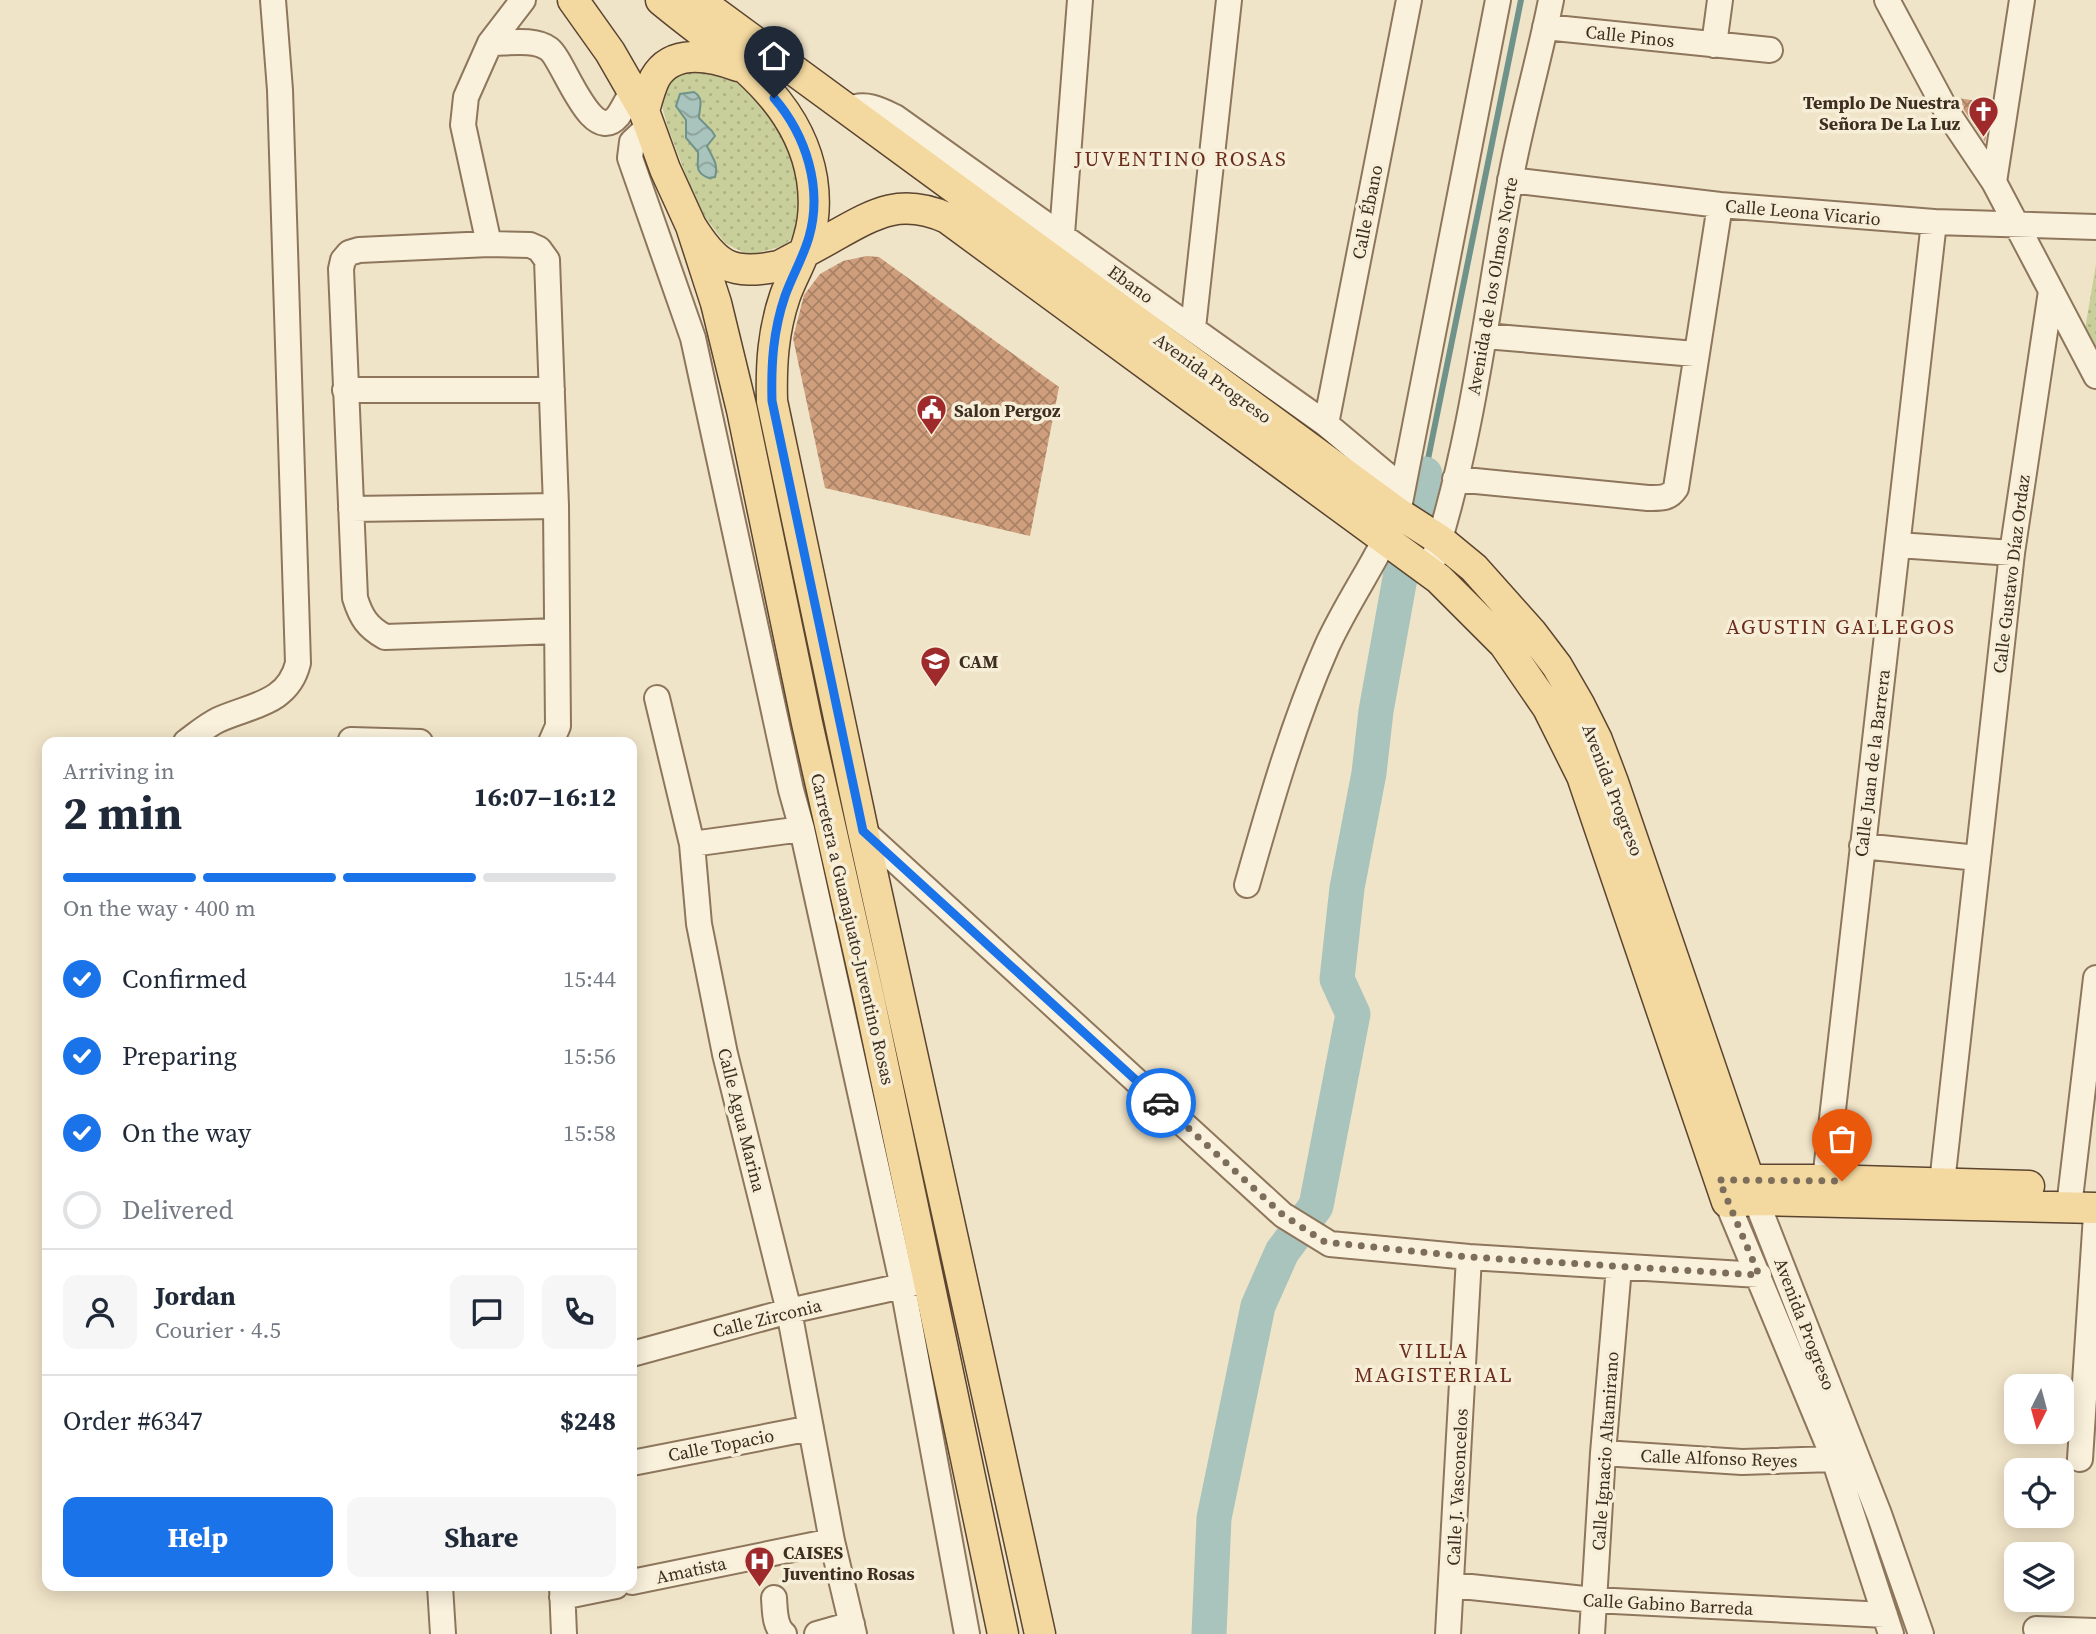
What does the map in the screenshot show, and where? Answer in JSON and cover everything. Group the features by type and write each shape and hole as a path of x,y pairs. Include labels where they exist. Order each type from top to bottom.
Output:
{"main road":[{"path":"573,0 610,52 641,110 691,226 708,252 718,262 743,270 779,266 804,253 814,207 806,151 796,128 785,110 746,68 661,0"},
{"name":"Avenida Progreso","path":"698,0 1397,520 1437,538 1474,568 1532,633 1557,666 1597,740 1754,1190"},
{"path":"641,110 662,69 678,59 692,56 746,68 838,102"},
{"name":"Avenida Progreso","path":"804,253 880,211 914,208 932,211 1052,261"},
{"name":"Carretera a Guanajuato-Juventino Rosas","path":"691,226 716,303 742,410 807,723 869,998 916,1283 1003,1634"},
{"name":"Carretera a Guanajuato-Juventino Rosas","path":"804,253 785,295 774,340 772,401 863,831 1040,1634"},
{"name":"Avenida Progreso","path":"1397,520 1428,570 1504,644 1565,738 1587,789 1723,1191"},
{"path":"1754,1190 1825,1180 1942,1183 2085,1201"},
{"path":"1723,1191 2085,1201"}],"street":[{"path":"193,737 220,719 280,694 289,685 298,663 280,90 273,0"},
{"path":"489,244 463,125 466,97 490,43 523,0"},
{"path":"1052,261 1080,0"},
{"path":"1193,328 1229,0"},
{"name":"Calle Ébano","path":"1326,424 1409,0"},
{"path":"1247,885 1284,757 1328,644 1397,520 1498,0"},
{"name":"Avenida de los Olmos Norte","path":"1428,570 1455,480 1485,336 1510,180 1551,0"},
{"path":"1714,45 1720,0"},
{"path":"1887,0 1947,113 1994,182 2096,376"},
{"path":"1994,182 2022,0"},
{"name":"Calle Pinos","path":"1545,27 1770,50"},
{"path":"490,43 541,44 552,51 593,119 610,122 617,117 641,110"},
{"path":"641,110 630,158 693,338 788,776 916,1283 967,1634"},
{"name":"Calle Leona Vicario","path":"1510,180 1720,205 1934,222 2096,227"},
{"path":"1455,480 1648,498 1668,497 1676,488 1720,205"},
{"name":"Calle Juan de la Barrera","path":"1825,1180 1934,222"},
{"path":"553,737 558,726 556,506 547,260 539,249 530,245 382,248 349,253 343,260 341,269 355,598 361,617 370,628 385,636 557,631"},
{"name":"Ebano","path":"1052,261 1193,328 1326,424 1397,520"},
{"path":"668,265 716,303"},
{"name":"Calle Gustavo Díaz Ordaz","path":"1942,1183 2012,553 2051,291"},
{"path":"1485,336 1695,354"},
{"path":"345,390 552,390"},
{"path":"351,509 556,506"},
{"path":"1898,545 2012,553"},
{"name":"Calle Agua Marina","path":"656,698 692,844 699,924 725,1054 789,1311 832,1541 853,1629"},
{"path":"692,844 803,829"},
{"path":"863,831 1283,1215 1330,1244 1469,1257 1759,1275"},
{"path":"1862,846 1978,858"},
{"path":"2080,1459 2085,1201 2096,978"},
{"name":"Avenida Progreso","path":"1754,1190 1879,1514 1921,1634"},
{"name":"Avenida Progreso","path":"1723,1191 1834,1460 1888,1625"},
{"name":"Calle J. Vasconcelos","path":"1448,1634 1469,1257"},
{"name":"Calle Ignacio Altamirano","path":"1592,1634 1603,1453 1619,1267"},
{"name":"Calle Zirconia","path":"637,1353 789,1311 916,1283"},
{"name":"Calle Topacio","path":"637,1461 811,1428"},
{"name":"Calle Alfonso Reyes","path":"1603,1453 1742,1462 1834,1460"},
{"name":"Amatista","path":"637,1581 832,1541"},
{"name":"Calle Gabino Barreda","path":"1452,1585 1888,1625"},
{"path":"440,1591 443,1634"},
{"path":"562,1591 564,1634"},
{"path":"774,1598 775,1616 783,1634"},
{"path":"817,1634 853,1629"},
{"path":"2036,1629 2096,1631"}],"green space":[{"path":"695,64 742,84 787,134 806,192 797,234 783,246 746,254 725,243 695,199 668,128 662,106 662,90 676,72"},
{"path":"2096,264 2096,356 2084,335"}],"water":[{"path":"694,92 700,100 699,118 715,136 707,146 716,164 715,177 704,176 699,170 698,152 686,138 686,120 676,106 680,94"}],"building":[{"path":"1958,98 1991,103 1985,142 1960,104"},
{"name":"Salon Pergoz","path":"867,256 879,257 1059,387 1030,536 825,488 793,338 804,295 820,274 843,261"}],"waterway":[{"path":"1425,474 1521,0"},
{"path":"1209,1634 1214,1518 1258,1306 1282,1252 1316,1206 1353,1014 1337,979 1347,888 1369,773 1376,711 1402,567 1425,474"}],"way so far":[{"path":"1161,1103 1283,1215 1330,1244 1469,1257 1759,1275 1719,1180 1842,1181"}],"place":[{"name":"Templo De Nuestra Señora De La Luz","path":"1983,139"},
{"name":"Salon Pergoz","path":"931,437"},
{"name":"CAM","path":"936,688"},
{"name":"CAISES Juventino Rosas","path":"760,1589"}],"district":[{"name":"JUVENTINO ROSAS","path":"1181,158"},
{"name":"AGUSTIN GALLEGOS","path":"1841,626"},
{"name":"VILLA MAGISTERIAL","path":"1434,1362"}],"route":[{"path":"774,98 796,128 806,151 814,191 814,207 809,237 785,295 774,340 772,401 863,831 1161,1103"}]}
